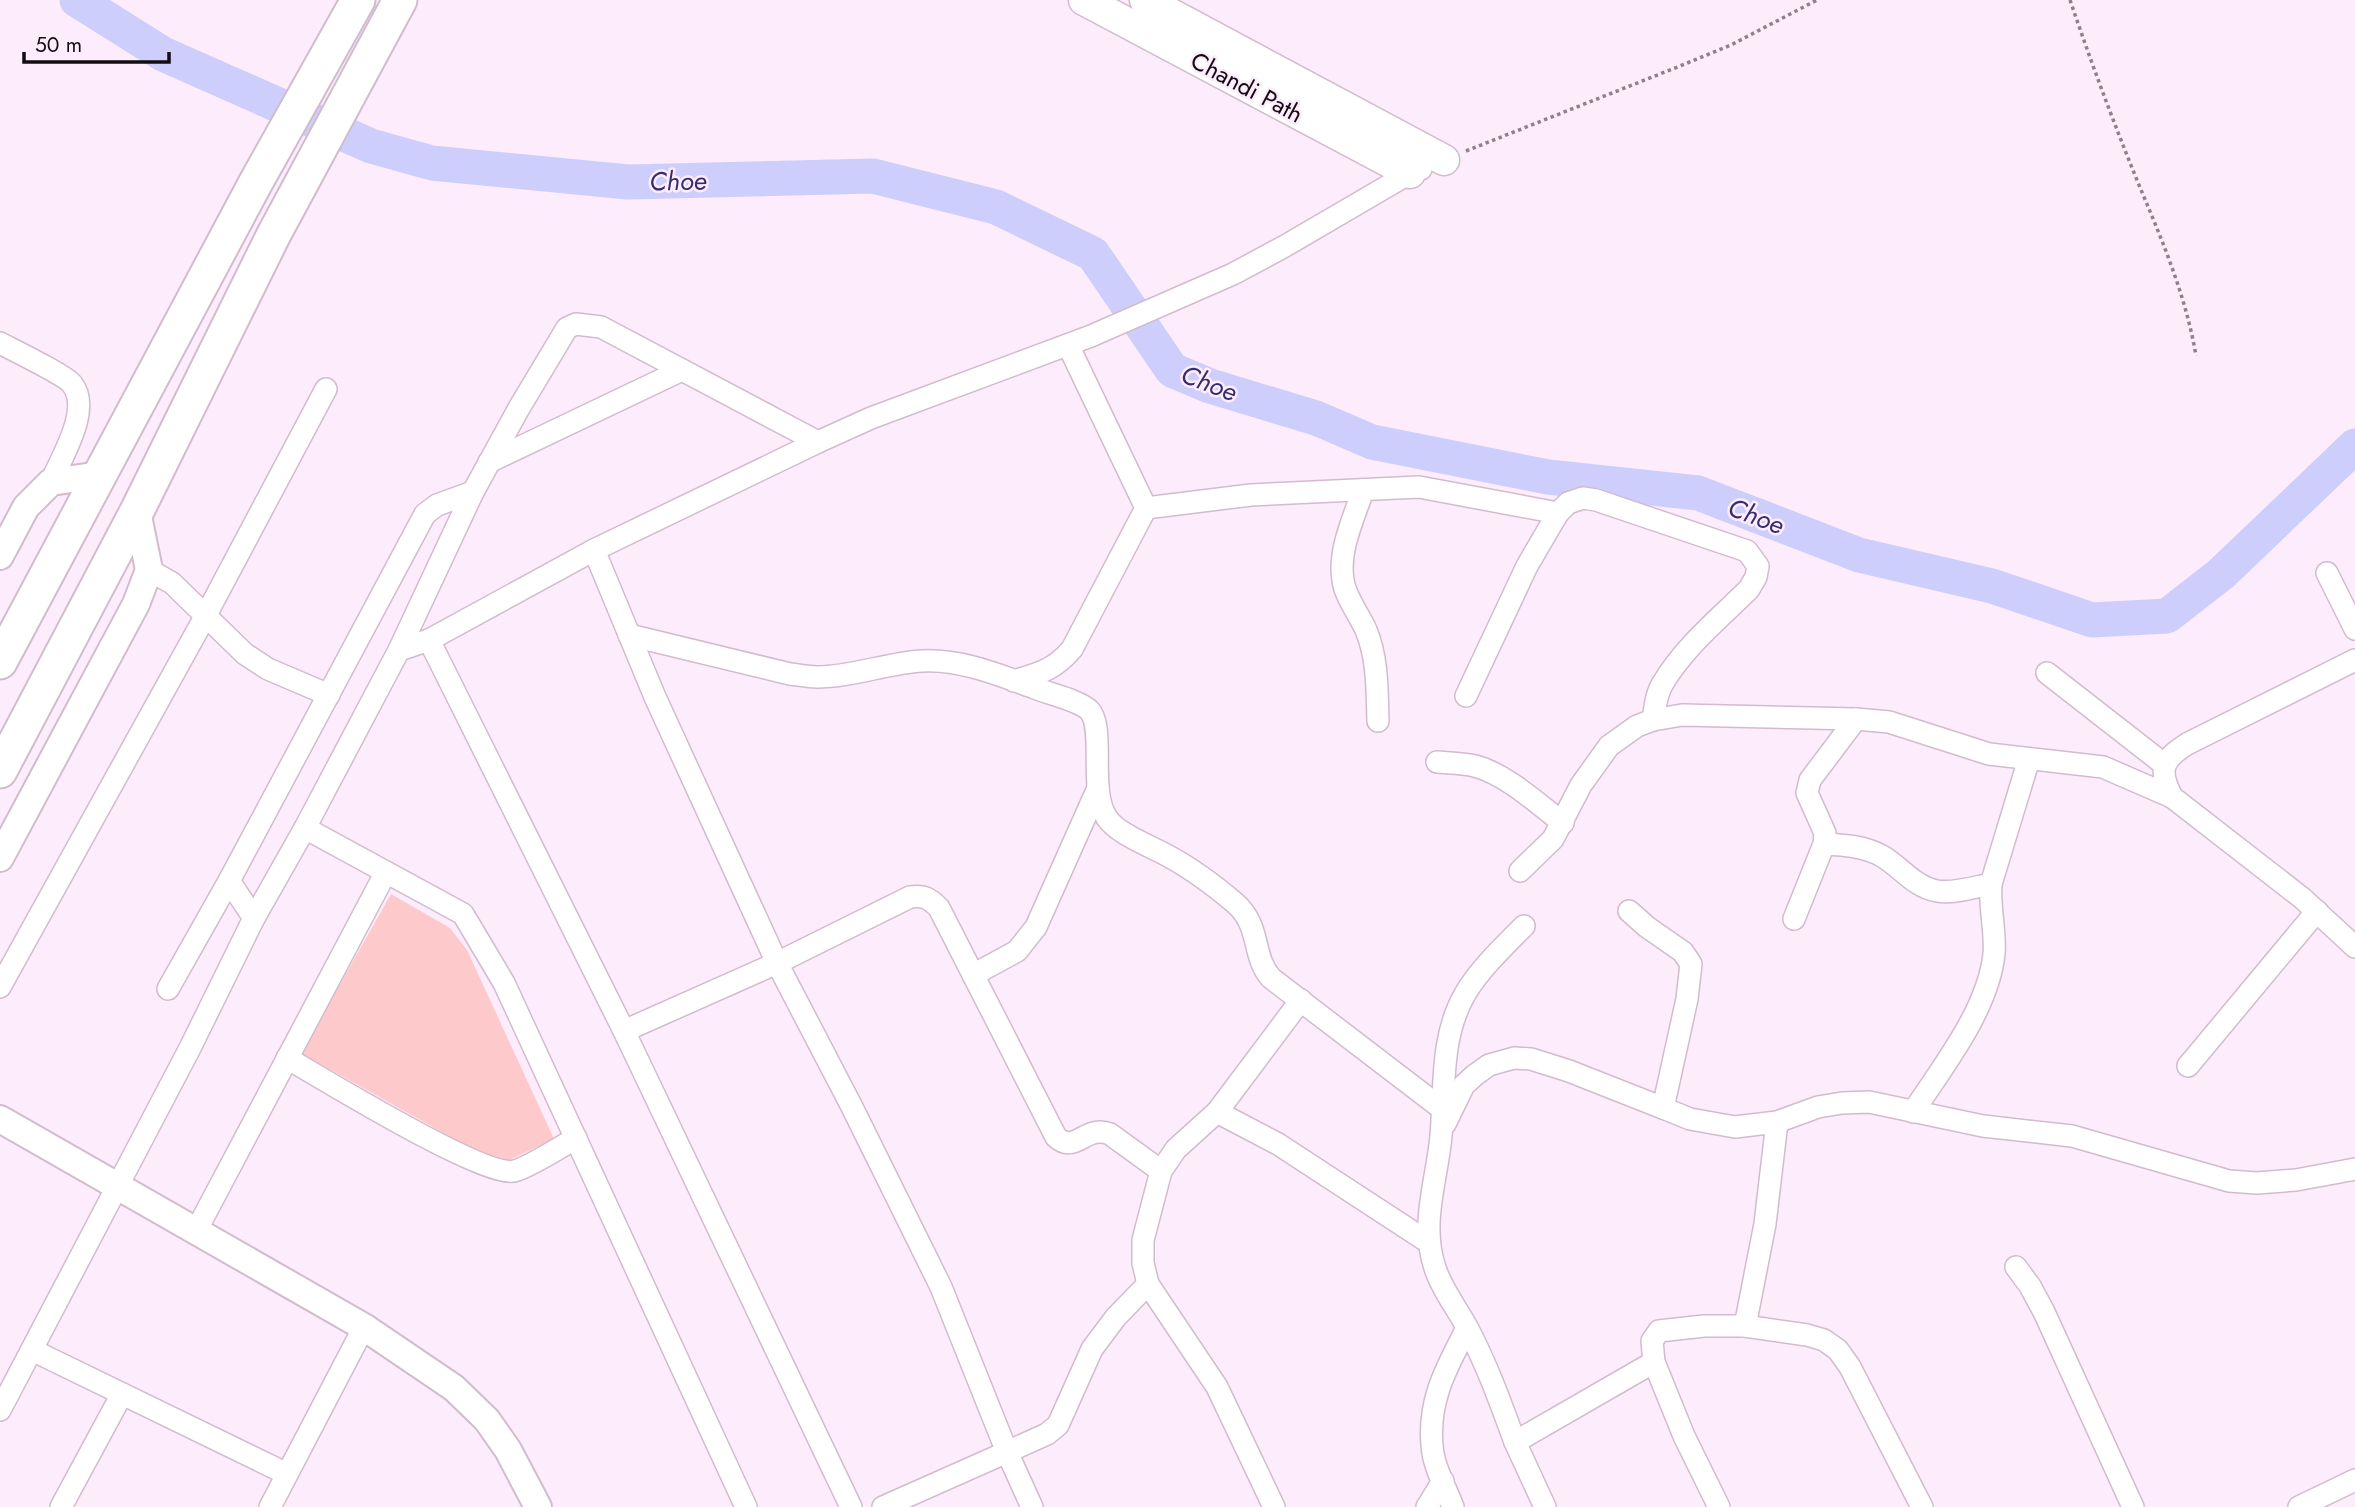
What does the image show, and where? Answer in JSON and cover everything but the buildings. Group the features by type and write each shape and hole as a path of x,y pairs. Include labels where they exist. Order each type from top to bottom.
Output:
{"main road":[{"path":"0,662 256,182 338,40 358,0"},
{"path":"0,771 137,511 273,236 400,0"},
{"name":"Chandi Path","path":"1084,0 1409,173"},
{"name":"Chandi Path","path":"1145,0 1444,160"}],"street":[{"path":"399,650 429,640 594,550 871,418 1091,336 1233,274 1409,173 1444,160"},
{"path":"0,1410 190,1048 254,918 399,650 473,492 567,328 576,324 601,327 818,442"},
{"path":"0,343 72,383 81,401 76,424 51,482 26,508 0,556"},
{"path":"1068,345 1146,508"},
{"path":"489,462 682,370"},
{"path":"0,987 206,615 326,389"},
{"path":"51,482 100,475"},
{"path":"1146,508 1251,495 1419,487 1558,513"},
{"path":"1363,490 1343,552 1343,583 1366,631 1374,657 1378,682 1378,722"},
{"path":"168,989 229,881 425,514 437,505 473,492"},
{"path":"1466,696 1527,566 1558,513 1568,503 1583,498 1747,551 1758,566 1756,577 1749,589 1683,656 1662,684 1655,701 1653,720"},
{"path":"1014,681 1060,663 1072,649 1146,508"},
{"path":"0,858 136,604 149,570 137,511"},
{"path":"594,550 655,697 777,963 941,1287 1032,1507"},
{"path":"149,570 172,583 245,654 268,669 329,695"},
{"path":"2327,573 2355,629"},
{"path":"629,635 790,674 817,677 920,661 943,661 969,666 1014,681 1090,711 1096,725 1099,803 1111,824 1174,859 1235,903 1243,911 1257,937 1264,970 1270,978 1441,1108"},
{"path":"429,640 624,1031 850,1507"},
{"path":"2172,797 2164,781 2165,765 2173,753 2355,660"},
{"path":"2047,673 2165,765"},
{"path":"1520,871 1553,839 1581,785 1609,746 1637,726 1682,715 1889,722 1989,754 2103,767 2172,797 2317,911 2355,947"},
{"path":"1794,919 1824,844 1825,833 1807,793 1810,780 1856,719"},
{"path":"1913,1112 1970,1022 1989,978 1994,954 1991,884 2029,759"},
{"path":"1437,762 1476,766 1496,775 1563,823"},
{"path":"973,975 1017,951 1036,928 1098,788"},
{"path":"305,828 463,914 504,982 746,1507"},
{"path":"1824,844 1856,846 1870,851 1925,888 1941,892 1991,884"},
{"path":"196,1231 386,872"},
{"path":"229,881 254,918"},
{"path":"624,1031 777,963 910,897 929,898 939,908 1056,1137 1068,1143 1101,1130 1161,1171"},
{"path":"1629,911 1683,952 1691,964 1687,999 1663,1108"},
{"path":"2188,1066 2317,911"},
{"path":"1524,926 1500,950 1464,995 1451,1031 1445,1064 1441,1136 1429,1206 1428,1241 1435,1269 1494,1385 1515,1442 1545,1507"},
{"path":"1273,1507 1217,1387 1148,1284 1143,1263 1143,1240 1161,1171 1176,1149 1217,1112 1301,1000"},
{"path":"287,1058 433,1141 487,1167 513,1171 576,1138"},
{"path":"1441,1136 1464,1085 1489,1065 1514,1058 1531,1059 1597,1080 1690,1119 1735,1127 1777,1122 1818,1107 1869,1102 1983,1126 2072,1136 2229,1181 2257,1183 2296,1180 2355,1169"},
{"path":"1217,1112 1278,1144 1428,1241"},
{"path":"0,1119 364,1327 454,1388 487,1420 508,1450 538,1507"},
{"path":"1745,1326 1765,1224 1777,1122"},
{"path":"2017,1267 2044,1312 2133,1507"},
{"path":"883,1507 1046,1434 1058,1425 1091,1349 1116,1317 1148,1284"},
{"path":"1718,1507 1684,1436 1654,1362 1652,1341 1659,1331 1704,1326 1745,1326 1824,1340 1838,1350 1850,1367 1922,1507"},
{"path":"270,1507 364,1327"},
{"path":"1453,1507 1432,1447 1433,1410 1441,1377 1467,1328"},
{"path":"32,1350 287,1474"},
{"path":"1515,1442 1654,1362"},
{"path":"61,1507 122,1394"},
{"path":"1427,1507 1443,1480"},
{"path":"2299,1507 2355,1480"}],"path":[{"path":"1444,160 1731,45 1817,0"},
{"path":"2070,0 2096,78 2164,244 2192,328 2196,356"}],"shaded area":[{"path":"391,894 450,928 467,950 554,1139 509,1160 490,1159 301,1053"}],"waterway":[{"name":"Choe","path":"77,0 163,54 371,146 432,163 628,182 873,176 996,207 1093,254 1172,370 1210,386 1316,418 1372,442 1548,477 1698,493 1859,555 1992,586 2092,620 2167,616 2221,574 2355,446"}]}
